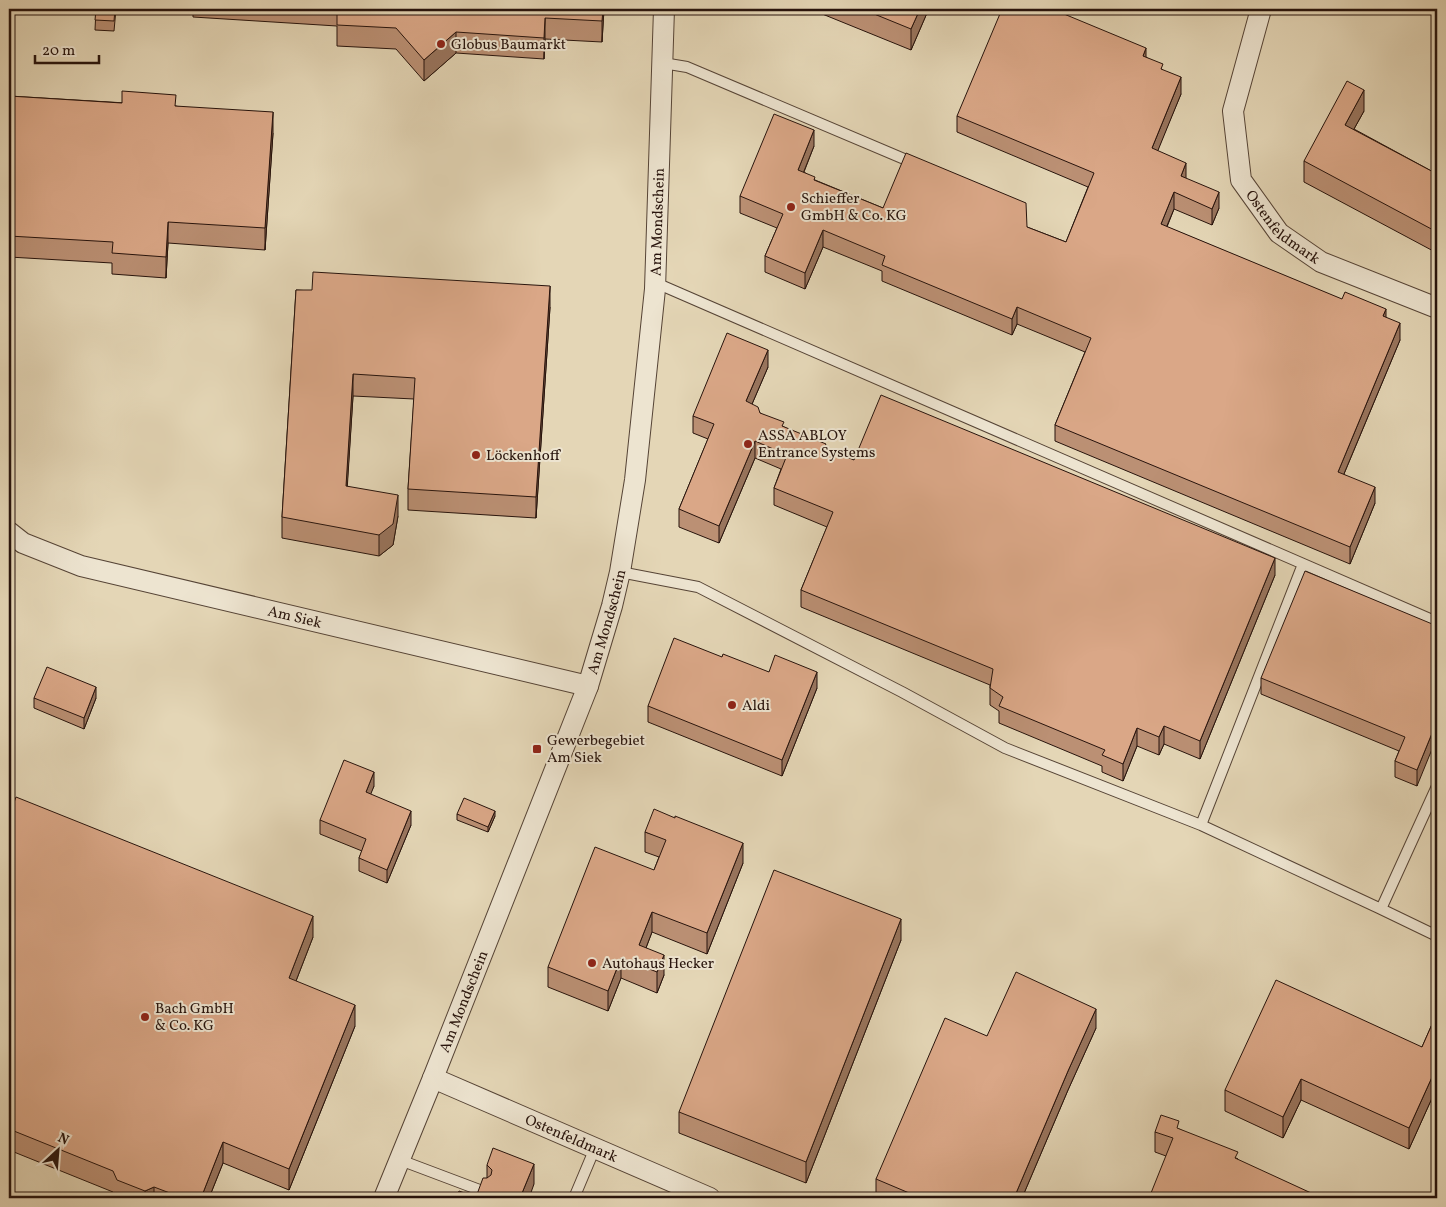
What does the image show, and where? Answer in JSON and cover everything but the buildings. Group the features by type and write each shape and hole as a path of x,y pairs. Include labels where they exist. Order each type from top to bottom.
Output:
{"street":[{"name":"Am Mondschein","path":"384,1198 588,686 608,623 620,572 635,480 656,283 664,9"},
{"name":"Ostenfeldmark","path":"1261,9 1233,111 1242,180 1280,233 1320,262 1437,308"},
{"name":"Am Siek","path":"9,532 23,543 81,566 588,686"},
{"name":"Ostenfeldmark","path":"433,1078 710,1198"}],"lane":[{"path":"662,63 687,67 929,170"},
{"path":"656,283 1437,622"},
{"path":"1201,825 1303,564"},
{"path":"620,572 698,587 893,687 1005,748 1201,825 1437,936"},
{"path":"1381,909 1437,786"},
{"path":"574,1198 595,1148"},
{"path":"400,1160 485,1192"}],"place":[{"name":"Globus Baumarkt","path":"441,44"},
{"name":"Schieffer GmbH & Co. KG","path":"791,207"},
{"name":"ASSA ABLOY Entrance Systems","path":"748,444"},
{"name":"Löckenhoff","path":"476,455"},
{"name":"Aldi","path":"732,705"},
{"name":"Gewerbegebiet Am Siek","path":"537,749"},
{"name":"Autohaus Hecker","path":"592,963"},
{"name":"Bach GmbH & Co. KG","path":"145,1017"}]}
